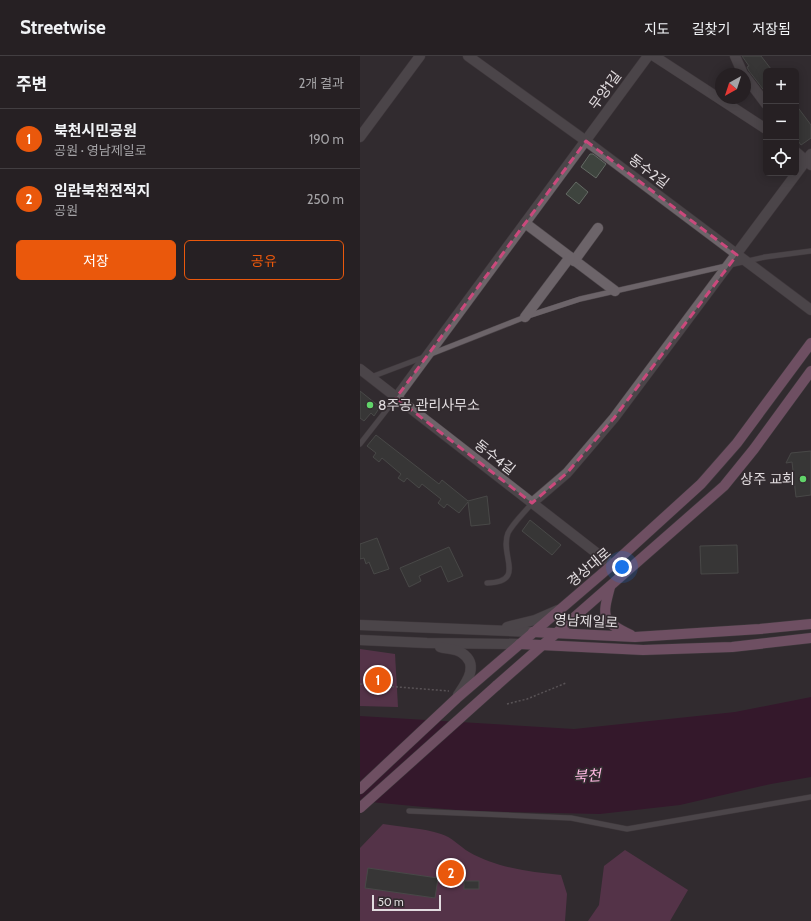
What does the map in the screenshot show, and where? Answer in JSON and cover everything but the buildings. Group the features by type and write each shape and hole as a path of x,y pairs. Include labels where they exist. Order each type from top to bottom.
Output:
{"main road":[{"name":"경상대로","path":"360,789 454,695 520,644 612,565 701,484 737,443 811,343"},
{"name":"경상대로","path":"360,808 542,645 724,486 754,449 811,371"},
{"path":"610,587 604,610 606,618 613,625 635,637"},
{"name":"영남제일로","path":"533,632 635,637 760,630 811,624"},
{"name":"영남제일로","path":"520,644 643,650 732,647 811,638"}],"street":[{"path":"360,137 420,56"},
{"name":"동수2길","path":"468,56 586,141 811,310"},
{"name":"무양1길","path":"396,398 648,56"},
{"path":"654,56 715,93"},
{"path":"735,56 741,68"},
{"path":"751,84 763,100"},
{"path":"731,104 763,127"},
{"path":"799,150 809,160"},
{"path":"799,154 809,160"},
{"path":"532,503 567,473 614,418 809,160"},
{"path":"525,223 615,291"},
{"path":"525,316 598,228"},
{"name":"동수4길","path":"360,369 612,565"},
{"path":"495,630 534,620 560,609"},
{"name":"영남제일로","path":"360,625 533,632"},
{"name":"영남제일로","path":"360,640 427,643 520,644"},
{"path":"427,643 462,653 470,662 471,675 454,695"}],"lane":[{"path":"370,378 525,316 580,299 728,267 765,257 811,251"},
{"path":"360,444 396,398"},
{"path":"487,583 498,583 505,580 509,575 508,533 532,503"},
{"path":"409,811 571,818 627,829 811,797"}],"path":[{"path":"508,704 527,699 566,683"},
{"path":"360,684 454,695"}],"highlighted area":[{"path":"586,141 737,255 614,418 567,473 532,503 396,398"}],"shaded area":[{"path":"360,649 395,654 398,707 360,706"},
{"path":"383,824 419,829 445,835 469,852 502,866 526,871 561,875 567,894 565,921 360,921 360,848"},
{"path":"625,850 688,890 670,921 588,921 599,905 604,866"}],"water":[{"name":"북천","path":"811,697 811,777 771,784 680,805 600,814 466,811 360,801 360,716 574,729 735,712"}],"place":[{"name":"8주공 관리사무소","path":"370,405"},
{"name":"상주 교회","path":"803,479"},
{"name":"북천시민공원","path":"378,680"},
{"name":"임란북천전적지","path":"451,873"}]}
